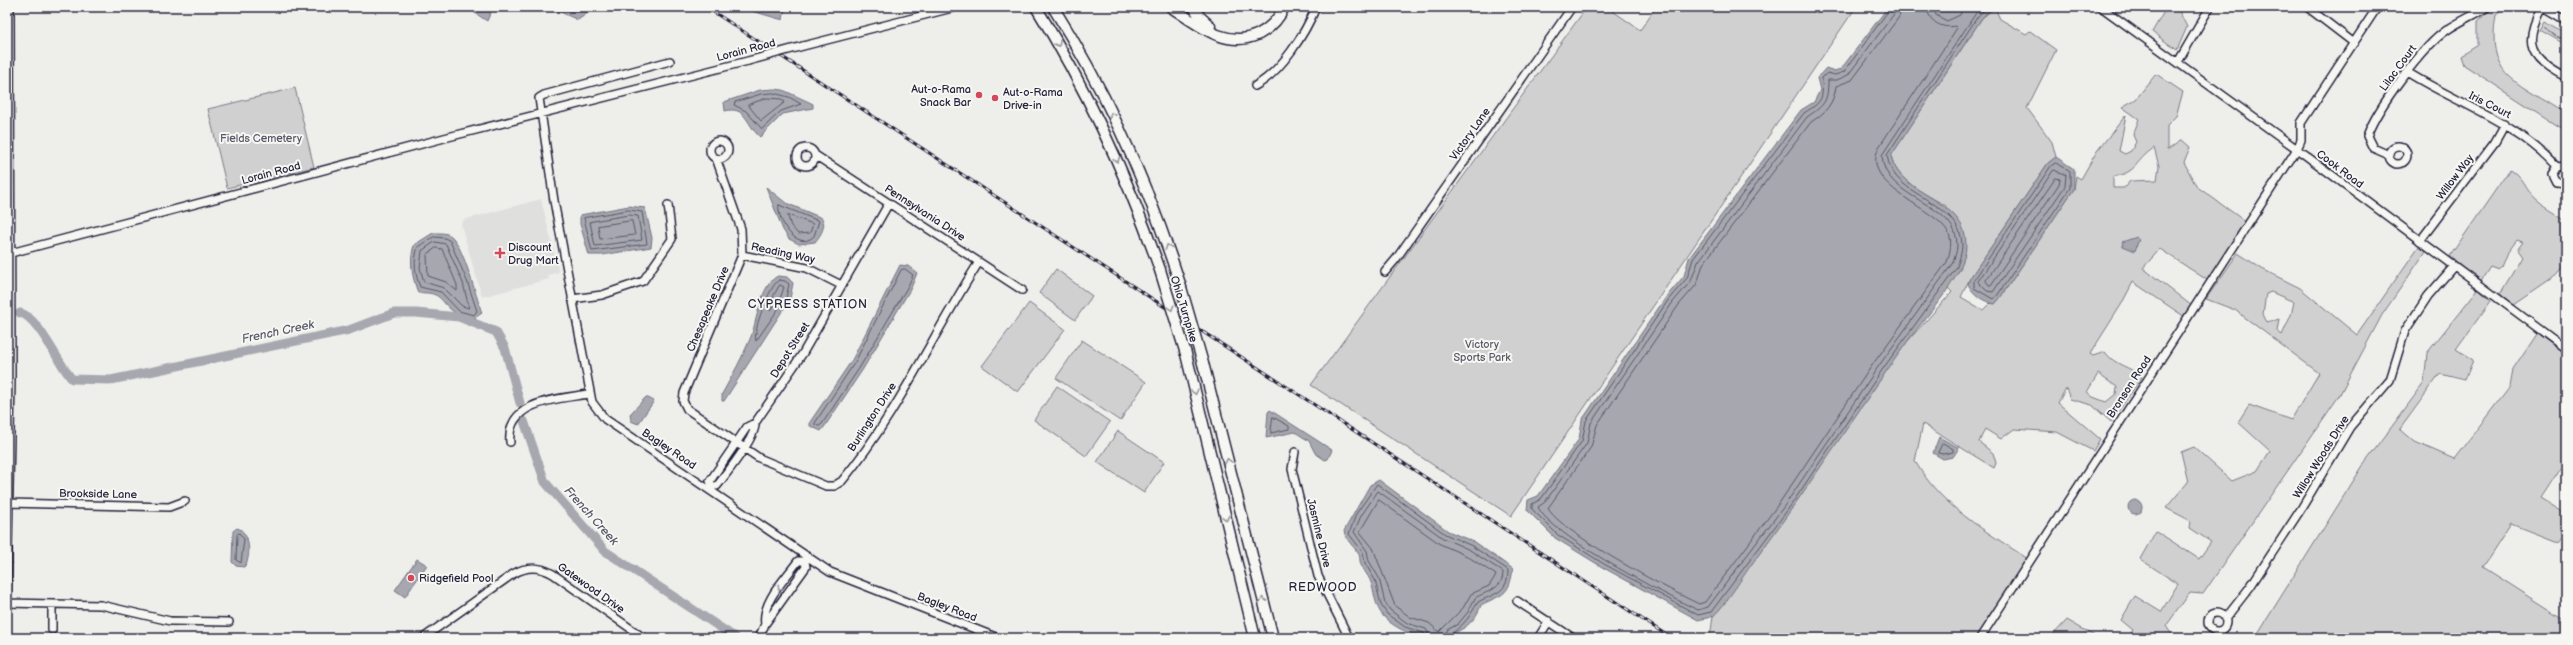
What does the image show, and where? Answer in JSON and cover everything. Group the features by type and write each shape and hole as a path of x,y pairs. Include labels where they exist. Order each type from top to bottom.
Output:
{"highway":[{"name":"Ohio Turnpike","path":"1054,7 1097,85 1129,150 1157,217 1180,284 1204,367 1273,638"},
{"path":"1171,7 1215,34 1234,39 1250,37 1265,30 1277,20 1284,7"},
{"path":"1194,7 1200,17 1210,26 1224,33 1237,35 1253,32 1263,26 1279,7"},
{"name":"Ohio Turnpike","path":"1037,9 1073,71 1108,140 1139,212 1160,270 1186,354 1256,638"}],"street":[{"path":"7,598 9,503 8,254 10,7"},
{"name":"Lorain Road","path":"8,254 448,137 541,115 956,7"},
{"path":"1255,86 1273,73 1306,30 1316,7"},
{"name":"Victory Lane","path":"1385,272 1396,259 1572,7"},
{"name":"Cook Road","path":"2101,7 2297,149 2566,349"},
{"path":"2178,62 2210,7"},
{"path":"2307,7 2354,43"},
{"name":"Lilac Court","path":"2389,154 2373,148 2368,143 2367,136 2407,72 2423,50 2435,39 2448,29 2487,7"},
{"path":"2566,20 2543,7 2532,25 2531,45 2540,62 2566,77"},
{"path":"2297,149 2301,140 2300,123 2376,9"},
{"path":"541,115 538,100 542,95 670,61"},
{"name":"Iris Court","path":"2407,72 2430,87 2505,124 2538,149 2557,167"},
{"name":"Bagley Road","path":"541,115 588,394 596,410 605,419 711,488 806,559 844,578 998,638"},
{"name":"Willow Way","path":"2420,241 2495,142 2505,124"},
{"name":"Bronson Road","path":"1980,638 2297,149"},
{"name":"Pennsylvania Drive","path":"815,155 1022,290"},
{"name":"Chesapeake Drive","path":"716,158 741,229 742,256 682,398 687,409 736,442"},
{"path":"2566,166 2557,167 2552,175 2554,181 2559,184 2566,184"},
{"name":"Depot Street","path":"755,423 747,426 736,442 710,481 711,488 717,486 744,448 753,433 755,423 803,353 889,203"},
{"path":"572,299 607,293 645,279 672,239 668,205"},
{"name":"Reading Way","path":"742,256 807,268 841,285"},
{"name":"Burlington Drive","path":"736,442 763,460 826,486 837,485 892,410 947,313 979,262"},
{"name":"Willow Woods Drive","path":"2225,618 2250,587 2301,509 2350,427 2390,380 2405,331 2428,296 2454,266"},
{"path":"510,442 510,430 529,407 588,394"},
{"name":"Jasmine Drive","path":"1295,452 1292,469 1318,576 1349,638"},
{"name":"Brookside Lane","path":"9,503 169,507 185,501"},
{"path":"758,638 765,624 806,567 806,559"},
{"name":"Gatewood Drive","path":"423,638 514,574 530,567 542,569 552,574 644,638"},
{"path":"1518,601 1573,638"},
{"path":"7,603 106,605 170,621 229,622"},
{"path":"52,604 52,630"},
{"path":"1538,638 1549,621"}],"shaded area":[{"path":"541,199 559,272 548,275 549,279 482,297 461,225 463,220"}],"green space":[{"name":"Victory Sports Park","path":"1587,7 1607,7 1640,30 1656,7 1856,7 1511,516 1311,385"},
{"path":"2163,7 2177,7 2187,27 2177,50 2152,32 2165,10"},
{"path":"2493,7 2507,7 2496,15 2494,35 2495,51 2500,63 2507,74 2516,82 2557,108 2566,111 2566,131 2464,65 2461,56 2478,45 2478,21"},
{"path":"1995,8 2000,19 2026,34 2030,31 2056,50 2027,108 2052,142 2056,157 2048,163 1970,278 1961,297 1983,310 1990,303 1995,304 2074,189 2076,176 2081,179 2097,151 2126,115 2119,151 2125,154 2131,151 2136,142 2133,135 2139,119 2122,107 2136,99 2156,74 2183,92 2176,116 2167,125 2167,150 2182,140 2190,147 2184,162 2196,186 2246,222 2207,280 2160,249 2143,268 2192,306 2185,317 2133,282 2121,305 2090,354 2093,356 2105,352 2113,360 2133,370 2142,377 2111,422 2092,405 2070,399 2066,388 2058,403 2100,439 2093,451 2057,432 2014,429 2001,439 1985,429 1979,442 1993,453 1996,463 1994,468 1923,424 1915,461 1925,477 1951,504 1980,528 2028,559 1975,638 1710,638 1713,616 1906,343 1952,292 1947,287 1961,268 1946,206 1913,186 1906,180 1894,165 1891,156 1982,18","holes":["2154,148 2159,166 2157,180 2130,181 2124,188 2113,188 2113,177 2128,172","2098,374 2117,387 2116,394 2106,402 2093,397 2087,392"]},
{"path":"2545,21 2566,33 2566,45 2540,30"},
{"name":"Fields Cemetery","path":"295,88 314,167 227,188 208,109"},
{"path":"2510,169 2521,179 2534,198 2566,220 2566,263 2552,279 2514,305 2500,294 2522,257 2517,250 2523,242 2517,240 2508,252 2502,267 2498,270 2490,267 2480,282 2450,256"},
{"path":"2419,246 2426,251 2382,315 2339,396 2203,594 2190,593 2166,626 2174,638 2128,638 2133,630 2121,620 2135,596 2161,612 2178,584 2140,559 2156,531 2199,559 2211,542 2190,528 2191,521 2166,508 2188,482 2181,452 2194,447 2232,481 2257,471 2270,451 2238,422 2249,405 2291,420 2319,373 2235,310 2206,299 2238,253 2262,269 2300,288 2357,335","holes":["2271,292 2294,302 2291,315 2282,335 2277,331 2279,319 2267,323 2263,314 2266,294"]},
{"path":"1056,269 1092,296 1075,320 1039,293"},
{"path":"2478,289 2491,301 2456,349 2473,360 2465,380 2440,374 2400,429 2415,442 2454,459 2510,386 2513,369 2537,333 2566,354 2566,458 2540,498 2566,514 2566,530 2557,542 2511,524 2483,567 2566,620 2566,638 2255,638 2362,467 2424,383 2427,353"},
{"path":"1029,303 1065,329 1018,392 982,366"},
{"path":"1082,340 1146,382 1120,421 1056,378"},
{"path":"1057,386 1110,422 1086,456 1034,420"},
{"path":"1118,431 1164,462 1144,493 1097,462"},
{"path":"2067,620 2098,638 2051,637"}],"water":[{"path":"466,7 493,7 487,21"},
{"path":"549,7 596,7 578,20"},
{"path":"738,7 785,7 783,20"},
{"path":"1888,7 1941,7 1947,12 1956,7 1991,9 1982,18 1891,156 1897,170 1907,181 1946,208 1956,218 1964,230 1966,246 1964,257 1960,269 1953,281 1910,338 1726,601 1713,616 1698,620 1602,567 1555,538 1527,510 1528,500 1538,496 1579,439 1582,420 1666,297 1684,276 1689,258 1801,110 1814,102 1820,90 1817,78 1826,68 1834,71 1841,69"},
{"path":"760,90 783,90 809,102 813,104 813,108 783,114 760,137 746,118 738,111 725,111 724,102"},
{"path":"2056,157 2074,169 2074,189 2000,298 1995,304 1987,302 1976,295 1970,288 1968,284 1970,278 2048,163"},
{"path":"766,187 786,203 822,218 824,224 823,228 821,234 815,242 799,244 789,239 783,230"},
{"path":"629,206 645,208 652,238 651,247 602,255 589,255 580,224 580,215"},
{"path":"433,233 444,233 451,236 461,252 482,313 472,320 462,317 451,310 433,294 418,293 412,269 412,251 414,245"},
{"path":"2137,237 2139,239 2135,251 2123,246 2122,242"},
{"path":"900,265 908,266 917,273 911,288 863,369 825,426 821,431 810,426 810,422 852,360"},
{"path":"778,276 787,277 793,283 790,299 724,401 722,401 722,394 750,339 763,295 772,280"},
{"path":"646,397 654,401 638,424 631,421 630,414"},
{"path":"1270,410 1332,450 1328,459 1325,460 1315,453 1309,441 1295,432 1266,438 1268,412"},
{"path":"1939,437 1959,448 1953,457 1943,459 1933,453"},
{"path":"1379,480 1448,531 1474,542 1513,569 1507,590 1481,605 1474,618 1464,628 1452,634 1438,636 1423,636 1409,633 1395,626 1384,617 1378,608 1370,580 1360,564 1359,554 1348,540 1344,531 1370,485"},
{"path":"2135,500 2140,502 2142,507 2140,512 2135,514 2130,512 2128,507 2130,502"},
{"path":"237,528 245,534 247,539 249,551 247,563 244,567 236,566 232,562 233,531"},
{"name":"Ridgefield Pool","path":"417,559 427,565 405,597 395,590"}],"waterway":[{"path":"2545,27 2555,36 2566,40"},
{"name":"French Creek","path":"20,313 27,316 33,322 72,379 111,380 349,330 394,313 416,313 459,317 496,332 505,348 520,403"},
{"name":"French Creek","path":"524,421 545,482 605,551 736,638"}],"railway":[{"path":"706,7 1671,638"}],"place":[{"name":"Aut-o-Rama Snack Bar","path":"979,95"},
{"name":"Aut-o-Rama Drive-in","path":"995,98"},
{"name":"Discount Drug Mart","path":"500,253"},
{"name":"Ridgefield Pool","path":"411,578"}],"district":[{"name":"CYPRESS STATION","path":"808,304"},
{"name":"REDWOOD","path":"1323,587"}]}
